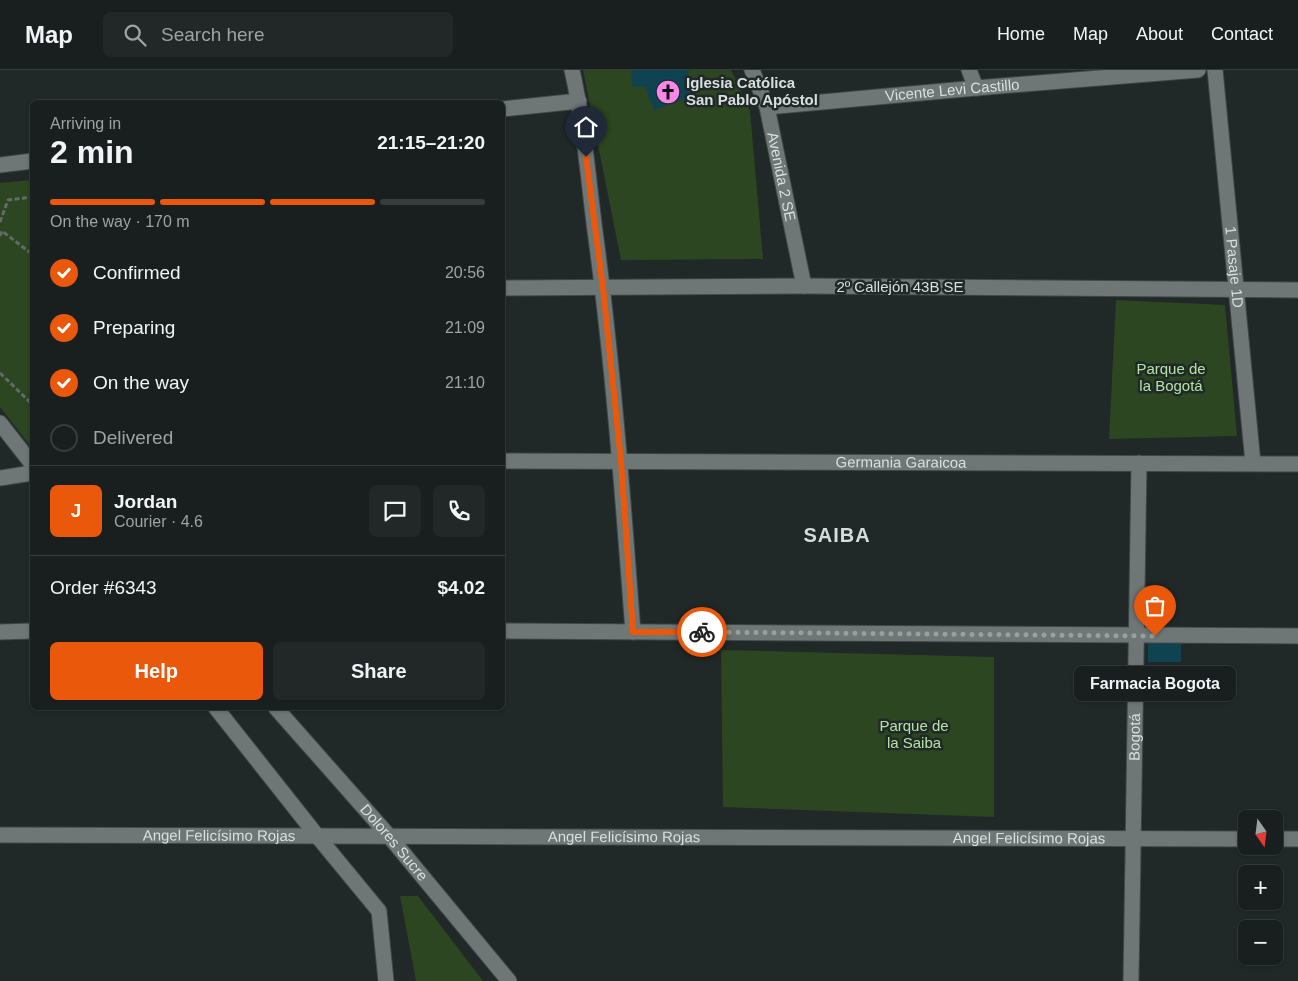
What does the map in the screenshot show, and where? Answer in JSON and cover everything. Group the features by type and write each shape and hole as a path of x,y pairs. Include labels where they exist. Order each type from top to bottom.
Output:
{"street":[{"path":"572,70 579,101 603,288 621,461 633,632"},
{"name":"Avenida 2 SE","path":"752,70 767,107 804,286"},
{"path":"969,70 976,88"},
{"name":"Vicente Levi Castillo","path":"767,107 1198,70"},
{"name":"1 Pasaje 1D","path":"1215,70 1253,463"},
{"path":"505,109 579,101"},
{"path":"0,165 30,161"},
{"name":"2º Callejón 43B SE","path":"505,288 804,286 1298,290"},
{"path":"0,423 30,461"},
{"name":"Germania Garaicoa","path":"505,461 1298,464"},
{"name":"Bogotá","path":"1131,981 1139,463"},
{"path":"0,478 30,473"},
{"path":"0,632 30,631"},
{"path":"505,631 1298,636"},
{"path":"218,710 379,911 386,981"},
{"name":"Dolores Sucre","path":"278,710 389,836 509,981"},
{"name":"Angel Felicísimo Rojas","path":"0,835 1238,839"},
{"path":"1283,839 1298,839"}],"path":[{"path":"0,222 8,200 30,197"},
{"path":"0,236 2,231 30,252"},
{"path":"0,373 30,402"}],"green space":[{"path":"583,70 731,70 750,111 763,259 621,260"},
{"path":"30,180 30,445 0,407 0,183"},
{"name":"Parque de la Bogotá","path":"1116,300 1225,305 1237,436 1109,439"},
{"name":"Parque de la Saiba","path":"721,650 994,657 994,817 723,807"},
{"path":"400,896 418,896 483,981 416,981"}],"building":[{"name":"Iglesia Católica San Pablo Apóstol","path":"631,70 690,70 685,78 691,97 654,110 645,86 633,87"},
{"path":"1148,636 1181,636 1181,662 1148,662"}],"way so far":[{"path":"702,632 1155,636"}],"place":[{"name":"Iglesia Católica San Pablo Apóstol","path":"668,92"},
{"name":"Farmacia Bogota","path":"1155,636"}],"district":[{"name":"SAIBA","path":"837,535"}],"route":[{"path":"586,157 603,288 621,461 633,632 702,632"}]}
